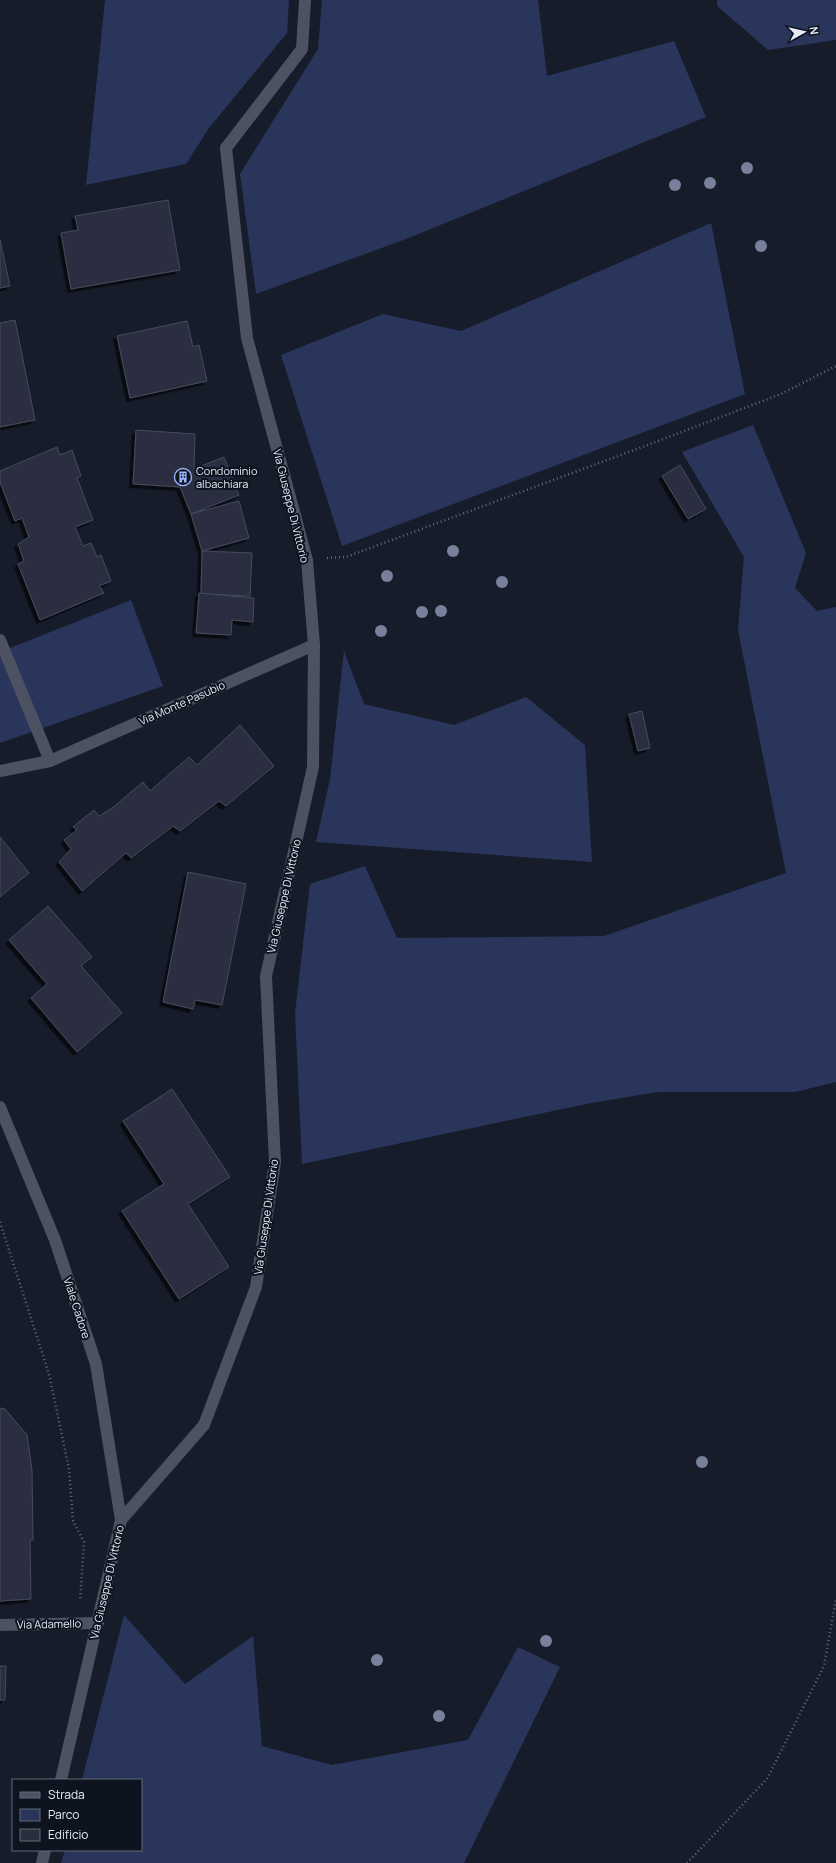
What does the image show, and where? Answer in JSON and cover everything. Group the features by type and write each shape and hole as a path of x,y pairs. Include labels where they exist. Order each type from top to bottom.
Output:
{"street":[{"name":"Via Giuseppe Di Vittorio","path":"62,1779 121,1520 204,1425 256,1287 275,1162 266,976 313,767 314,645 307,560 247,338 226,148 302,49 305,0"},
{"path":"0,640 50,761"},
{"name":"Via Monte Pasubio","path":"0,771 50,761 314,645"},
{"name":"Viale Cadore","path":"0,1107 55,1240 96,1364 121,1520"},
{"name":"Via Adamello","path":"0,1625 98,1623"},
{"path":"42,1863 45,1851"}],"path":[{"path":"307,560 346,556 767,399 836,366"},
{"path":"0,1222 49,1374 69,1469 73,1521 84,1542 78,1623"},
{"path":"687,1863 767,1779 824,1666 836,1599"}],"green space":[{"path":"105,0 289,0 287,33 209,128 186,164 86,185"},
{"path":"322,0 538,0 547,76 674,41 706,117 406,239 256,294 240,174 318,49"},
{"path":"717,0 836,0 836,40 768,50 717,6"},
{"path":"711,223 745,394 342,546 281,355 383,314 461,331"},
{"path":"753,425 806,553 795,588 817,611 836,607 836,1082 795,1092 657,1092 586,1104 302,1164 295,1013 310,884 365,866 397,938 604,936 786,873 738,630 744,557 682,452"},
{"path":"131,600 163,686 0,743 0,652"},
{"path":"344,651 364,704 454,725 526,697 585,745 592,862 316,842 330,779"},
{"path":"124,1615 185,1684 253,1636 262,1746 332,1765 468,1740 518,1647 560,1667 464,1863 61,1863 65,1851 142,1851 142,1779 82,1779"}],"building":[{"path":"168,200 180,270 71,289 61,233 78,230 75,216"},
{"path":"0,240 10,286 0,288"},
{"path":"15,320 35,420 0,427 0,323"},
{"path":"187,321 193,347 199,345 207,381 130,398 117,336"},
{"name":"Condominio albachiara","path":"136,430 195,434 194,469 224,457 239,495 191,514 180,487 133,484"},
{"path":"57,447 60,455 72,450 81,476 77,478 93,520 75,527 83,546 91,543 97,557 101,555 111,581 99,586 104,593 40,620 18,564 24,561 18,544 29,537 22,518 15,521 0,482 0,471"},
{"path":"680,465 706,509 688,519 662,476"},
{"path":"239,501 249,538 202,551 191,514"},
{"path":"202,551 252,553 250,596 201,594"},
{"path":"199,593 254,598 253,622 232,620 231,635 196,633"},
{"path":"642,711 650,748 638,751 629,714"},
{"path":"240,725 274,766 226,806 219,801 180,831 173,826 131,858 126,853 82,891 59,862 71,849 64,840 77,830 73,827 94,810 99,816 111,809 143,782 150,791 189,757 197,765"},
{"path":"0,837 29,873 0,897"},
{"path":"188,872 246,884 222,1005 195,1000 193,1009 163,1002"},
{"path":"48,906 92,957 81,966 122,1013 77,1052 31,998 47,984 9,940"},
{"path":"172,1089 230,1177 188,1204 229,1267 179,1299 122,1211 164,1184 123,1121"},
{"path":"0,1408 5,1409 27,1435 32,1470 33,1540 30,1541 31,1599 0,1601"},
{"path":"0,1666 6,1666 5,1700 0,1700"}],"place":[{"name":"Condominio albachiara","path":"183,477"}]}
